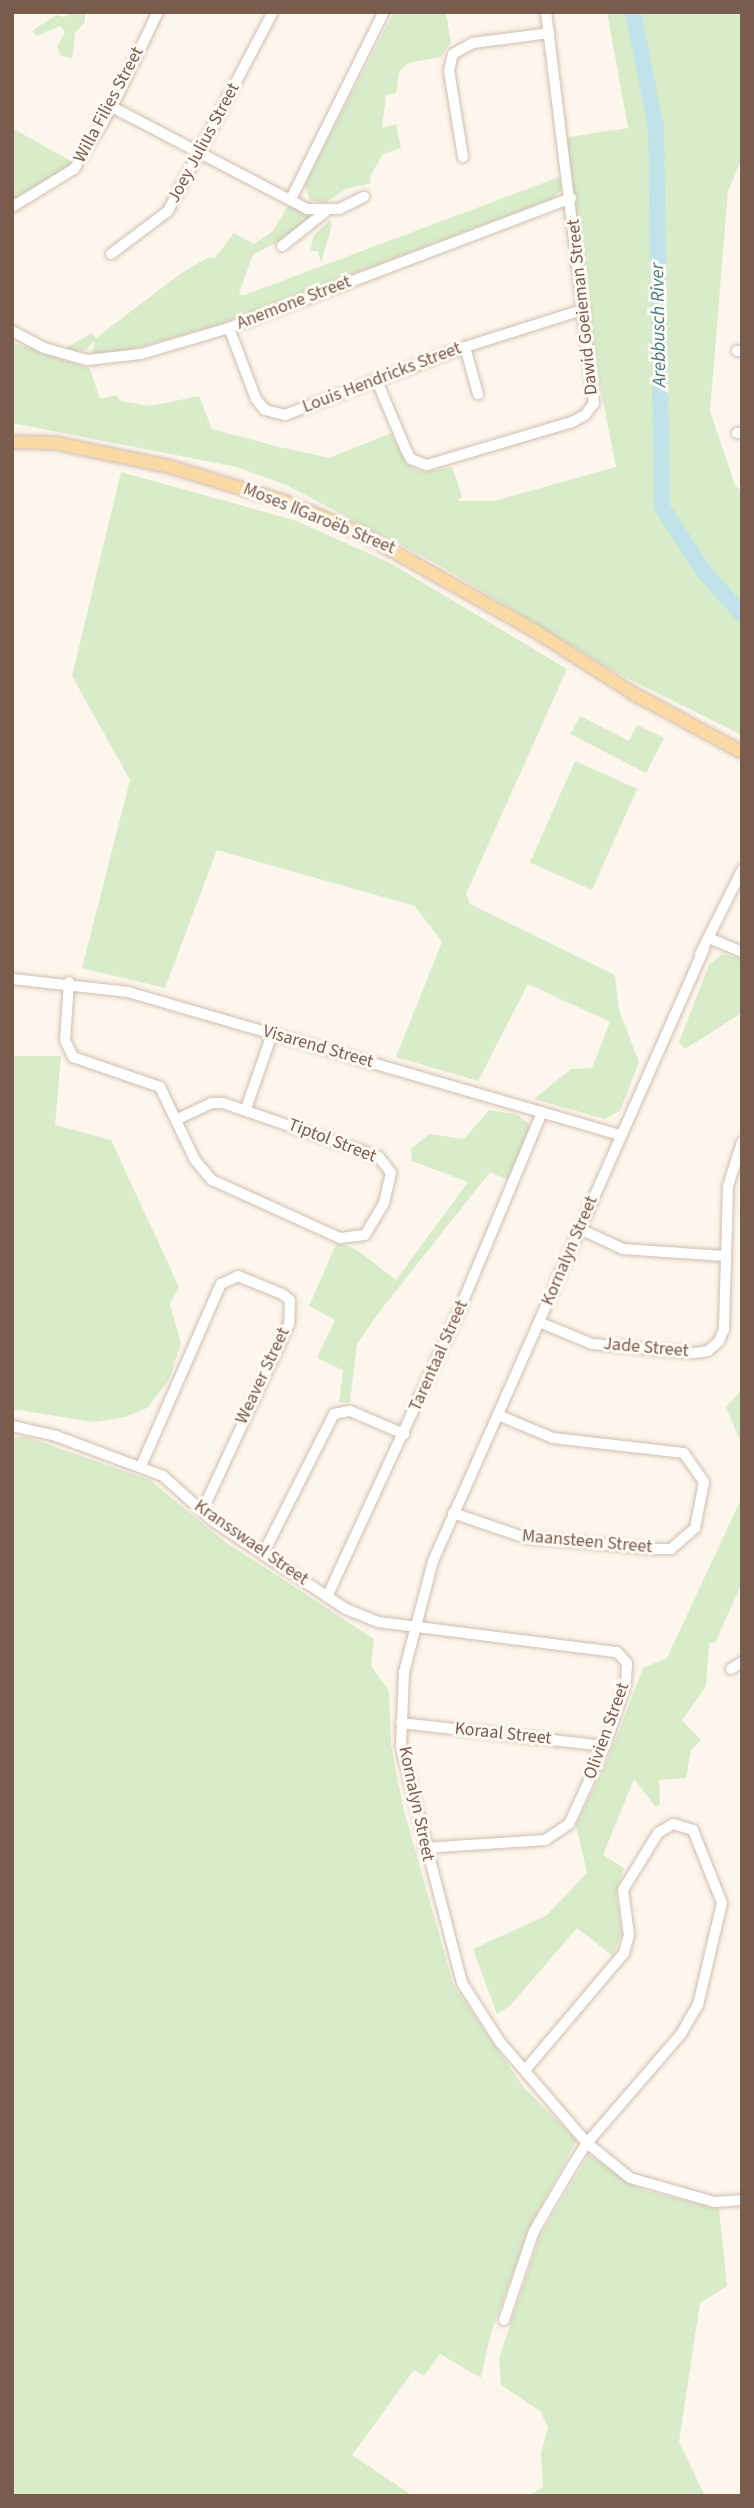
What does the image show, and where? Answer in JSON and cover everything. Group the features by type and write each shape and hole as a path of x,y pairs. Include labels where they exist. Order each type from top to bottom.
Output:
{"main road":[{"name":"Moses ǁGaroëb Street","path":"12,435 171,467 306,510 402,553 742,752"},
{"name":"Moses ǁGaroëb Street","path":"12,442 34,441"},
{"name":"Moses ǁGaroëb Street","path":"616,680 742,743"}],"street":[{"name":"Willa Filies Street","path":"12,207 65,178 112,107 158,12"},
{"name":"Joey Julius Street","path":"111,254 164,216 273,12"},
{"path":"292,197 384,12"},
{"name":"Dawid Goeieman Street","path":"377,381 406,450 418,464 427,465 572,422 585,415 595,398 546,12"},
{"path":"463,157 449,71 453,54 473,43 549,33"},
{"path":"112,107 198,153 292,197 307,209 325,212"},
{"path":"282,246 325,212 364,197"},
{"name":"Anemone Street","path":"12,331 44,348 87,360 141,354 229,328 571,198"},
{"name":"Louis Hendricks Street","path":"229,328 256,399 274,414 285,415 465,347 585,309"},
{"path":"465,347 478,394"},
{"name":"Kornalyn Street","path":"742,870 620,1135 453,1513 413,1628 401,1723 405,1770 461,1983 500,2042 587,2143 610,2164 645,2185 715,2202 742,2200"},
{"path":"709,938 742,952"},
{"name":"Visarend Street","path":"12,979 69,982 128,992 620,1135"},
{"name":"Tiptol Street","path":"69,982 65,1040 73,1057 152,1082 165,1094 198,1166 212,1180 340,1238 353,1239 372,1228 389,1186 386,1161 246,1109 212,1103 177,1119"},
{"path":"246,1109 272,1034"},
{"name":"Tarentaal Street","path":"327,1597 404,1434 542,1112"},
{"name":"Jade Street","path":"539,1322 592,1344 708,1351 724,1329 728,1186 742,1142"},
{"path":"580,1229 623,1249 724,1256"},
{"name":"Weaver Street","path":"141,1466 221,1284 238,1276 282,1294 290,1300 289,1324 202,1511"},
{"path":"263,1555 334,1414 350,1411 404,1434"},
{"name":"Maansteen Street","path":"453,1513 526,1538 658,1549 671,1549 695,1528 704,1482 684,1452 553,1438 498,1415"},
{"name":"Kransswael Street","path":"12,1426 141,1466 163,1476 202,1511 327,1597 378,1622 413,1628"},
{"name":"Olivien Street","path":"413,1628 617,1652 628,1672 605,1746 573,1819 552,1838 424,1848"},
{"path":"731,1669 742,1662"},
{"name":"Koraal Street","path":"401,1723 605,1746"},
{"path":"504,2320 534,2231 587,2143 681,2034 698,2005 722,1903 692,1830 673,1824 657,1833 623,1890 629,1935 624,1953 525,2070"}],"green space":[{"path":"72,12 85,13 85,22 75,33 72,58 61,56 57,46 65,33 61,26 37,36 32,31 56,15 64,17"},
{"path":"394,12 446,12 451,42 441,57 408,63 399,72 396,93 386,95 382,128 396,124 401,148 383,154 370,176 371,183 346,189 325,203 310,200 305,184"},
{"path":"607,12 742,12 742,158 728,191 710,411 735,485 742,492 742,735 619,674 437,564 286,485 237,467 12,423 12,342 90,369 100,399 116,395 121,401 150,406 199,396 212,429 275,446 329,458 391,433 406,463 414,469 425,472 452,467 462,496 458,501 494,501 616,467 585,309 563,138 628,128"},
{"path":"12,128 74,163 68,171 12,202"},
{"path":"559,177 563,189 552,199 209,328 124,351 92,354 95,340 86,350 73,353 64,349 92,333 96,338 180,274 207,258 215,258 234,233 254,244 273,231 287,207 294,206 311,217 294,233 253,255 239,293 242,296"},
{"path":"330,220 332,225 321,263 318,251 310,251 314,235"},
{"path":"121,472 297,521 390,563 567,669 466,894 470,904 615,975 619,1010 639,1062 620,1111 605,1119 534,1099 571,1069 592,1068 610,1022 528,984 478,1081 396,1057 442,942 415,906 217,850 165,988 82,968 130,780 72,676"},
{"path":"580,716 629,741 637,725 664,738 646,773 570,734"},
{"path":"575,761 637,789 592,890 530,862"},
{"path":"722,954 742,959 742,1013 685,1049 679,1042 709,965"},
{"path":"12,1056 61,1056 55,1125 111,1140 179,1287 170,1304 181,1343 169,1380 147,1408 125,1417 94,1422 12,1409"},
{"path":"489,1110 516,1114 531,1125 508,1180 490,1172 380,1311 357,1344 350,1402 339,1402 343,1370 317,1358 335,1320 309,1306 337,1242 357,1250 396,1280 468,1182 412,1161 411,1149 429,1134 464,1139"},
{"path":"742,1390 742,1445 726,1407"},
{"path":"12,1437 27,1437 150,1480 224,1541 374,1639 371,1666 389,1691 391,1745 403,1807 453,1984 524,2088 577,2140 529,2228 490,2336 481,2378 440,2354 424,2376 414,2370 352,2455 413,2496 12,2496"},
{"path":"742,1497 742,1583 715,1643 709,1643 706,1686 682,1720 701,1740 691,1750 686,1778 659,1780 660,1804 656,1807 634,1779 603,1855 624,1868 616,1894 622,1934 613,1956 577,1928 510,2006 497,2014 473,1949 547,1915 587,1873 576,1825 609,1757 643,1668 667,1658"},
{"path":"589,2155 642,2190 719,2209 727,2286 700,2303 679,2442 705,2496 528,2496 543,2487 541,2454 548,2427 540,2411 501,2385 499,2358 541,2234"}],"waterway":[{"name":"Arebbusch River","path":"633,12 656,128 662,507 704,572 742,614"}]}
